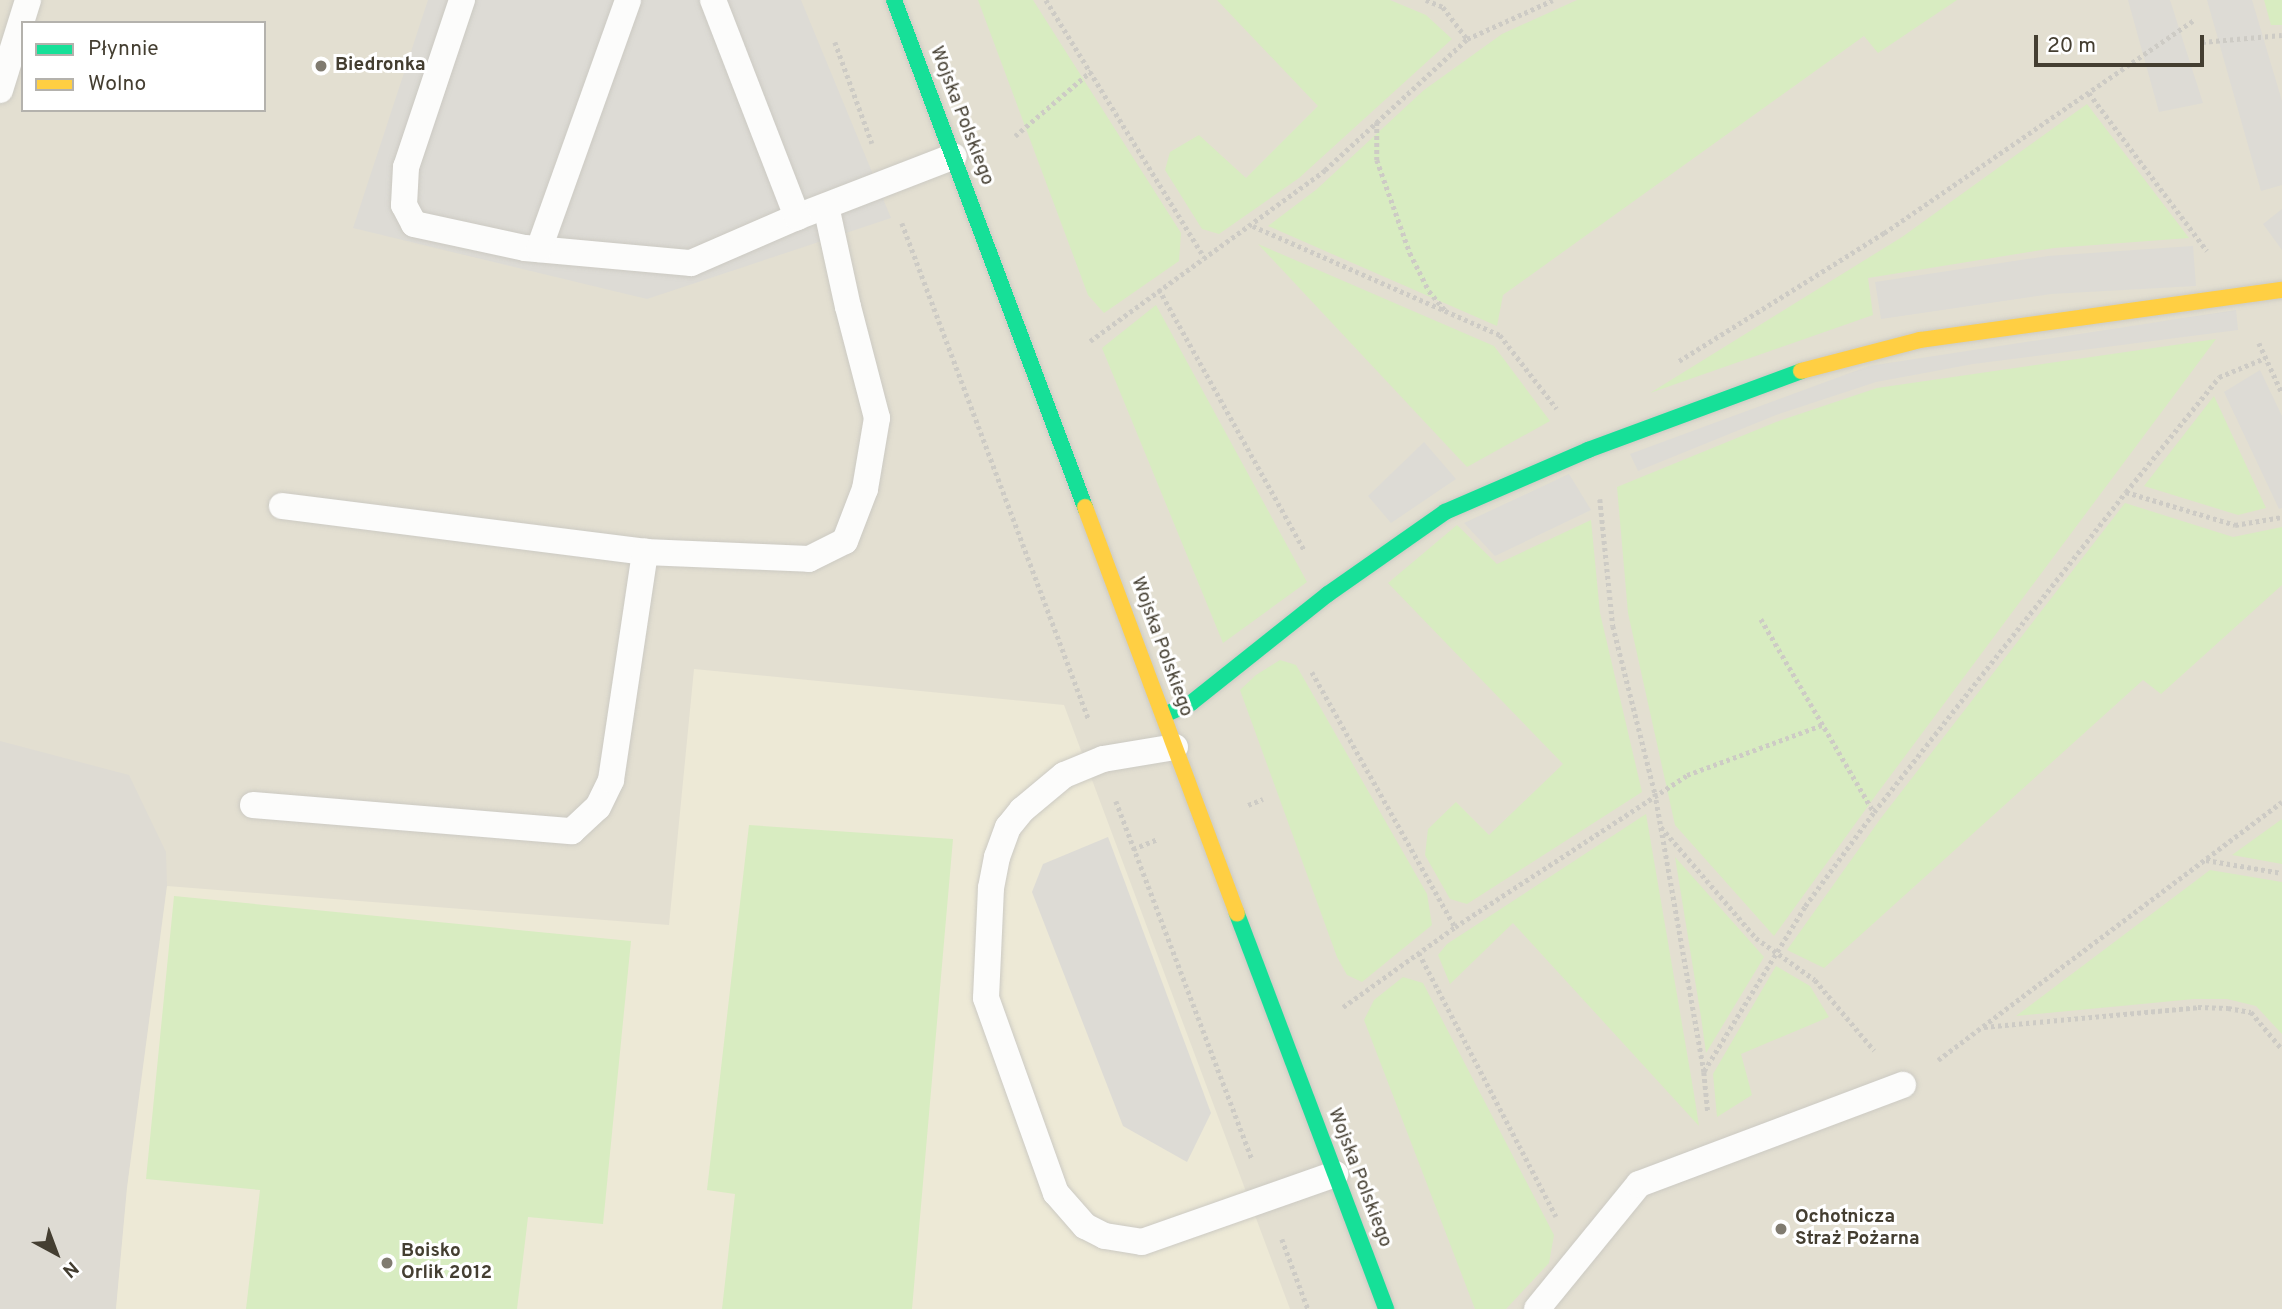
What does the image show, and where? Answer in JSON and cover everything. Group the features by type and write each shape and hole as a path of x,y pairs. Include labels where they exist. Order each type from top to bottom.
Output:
{"street":[{"name":"Wojska Polskiego","path":"900,2 954,156 1386,1309"},
{"path":"1164,715 1191,703 1328,594 1445,512 1588,450 1809,368 1920,340 2282,290"}],"lane":[{"path":"21,21 28,0"},
{"path":"462,0 406,167 404,205 414,224 539,249 691,263 797,216 954,156"},
{"path":"539,249 628,0"},
{"path":"713,0 797,216"},
{"path":"0,90 21,22"},
{"path":"282,506 645,552 809,559 845,541 865,489 877,418 848,307 826,206"},
{"path":"253,805 572,831 598,807 611,779 645,552"},
{"path":"1175,747 1103,759 1064,775 1022,810 1008,827 997,857 991,888 986,998 1056,1194 1085,1226 1105,1236 1142,1242 1268,1200 1335,1174"},
{"path":"1537,1309 1639,1184 1903,1085"}],"path":[{"path":"1046,0 1204,257"},
{"path":"1426,0 1443,7 1467,39"},
{"path":"1443,7 1446,0"},
{"path":"1090,341 1204,257 1253,226 1325,170 1467,39 1553,0"},
{"path":"1676,363 1884,233 2194,20"},
{"path":"2202,42 2282,35"},
{"path":"835,42 1103,759 1133,849 1308,1309"},
{"path":"1015,136 1091,71"},
{"path":"2089,93 2242,297"},
{"path":"1377,122 1377,160 1410,253 1429,290 1446,312"},
{"path":"1253,226 1500,335 1597,464 1613,626 1655,793 1704,1072 1712,1155"},
{"path":"1159,289 1328,594"},
{"path":"1704,1072 1775,951 1874,813 2126,492 2220,377 2265,358"},
{"path":"2126,492 2235,525 2282,517"},
{"path":"1761,619 1874,813"},
{"path":"1286,626 1455,927"},
{"path":"1343,1006 1655,793 1686,775 1822,724"},
{"path":"1660,827 1756,937 1815,980 1903,1085 2282,802"},
{"path":"2205,859 2282,873"},
{"path":"1419,953 1562,1229 1585,1250"},
{"path":"1983,1027 2198,1007 2228,1008 2251,1012 2282,1049"}],"shaded area":[{"path":"0,0 2282,0 2282,1309 0,1309"},
{"path":"428,0 801,0 891,218 647,299 353,228"},
{"path":"2128,0 2170,0 2203,103 2159,112"},
{"path":"2207,0 2252,0 2282,101 2282,185 2261,191"},
{"path":"2282,209 2282,250 2263,224"},
{"path":"2193,246 2196,286 2051,294 1881,319 1875,282 2048,256"},
{"path":"2236,310 2238,330 1973,364 1876,382 1776,415 1638,471 1630,454 1869,366"},
{"path":"2260,370 2282,416 2282,508 2279,509 2224,392"},
{"path":"1424,442 1456,479 1391,523 1368,496"},
{"path":"1569,474 1591,510 1495,556 1464,523"},
{"path":"694,669 1064,705 1290,1309 116,1309 127,1188 167,886 669,925"},
{"path":"0,741 129,775 166,852 167,886 127,1188 116,1309 0,1309"},
{"path":"1108,837 1211,1113 1187,1162 1123,1126 1032,892 1043,864"}],"green space":[{"path":"978,0 1033,0 1181,233 1179,261 1104,313 1088,295"},
{"path":"1217,0 1390,0 1426,15 1452,39 1299,178 1219,234 1202,229 1165,170 1170,152 1199,135 1246,178 1318,106"},
{"path":"1577,0 1957,0 1878,53 1864,36 1503,295 1497,326 1268,226 1317,189 1424,90 1502,34"},
{"path":"2264,0 2282,0 2282,25 2271,25"},
{"path":"2087,104 2189,238 2054,248 1868,278 1873,315 1650,393 1902,237"},
{"path":"1258,244 1494,346 1550,421 1467,467"},
{"path":"1156,305 1307,582 1223,643 1102,348"},
{"path":"2216,339 1774,936 1675,825 1628,613 1617,487 1776,422 1877,388"},
{"path":"2214,396 2266,508 2238,515 2144,486"},
{"path":"2125,503 2233,537 2282,527 2282,585 2161,694 2143,680 1824,968 1787,950 1881,818"},
{"path":"1591,520 1600,613 1642,792 1467,904 1450,899 1425,855 1428,829 1456,802 1489,835 1563,764 1388,583 1457,525 1497,564"},
{"path":"1280,660 1296,665 1427,894 1432,925 1362,982 1347,975 1337,957 1240,690 1256,675"},
{"path":"1646,814 1699,1126 1513,923 1450,984 1438,955 1447,944"},
{"path":"2282,819 2282,864 2232,855"},
{"path":"749,825 953,839 912,1309 722,1309 735,1194 707,1190"},
{"path":"1675,857 1764,957 1706,1053 1701,1017"},
{"path":"2210,870 2282,882 2282,1034 2256,1006 2227,999 2194,999 2016,1016"},
{"path":"174,896 631,941 603,1224 528,1217 517,1309 246,1309 260,1190 146,1179"},
{"path":"1776,966 1810,986 1829,1017 1741,1054 1752,1095 1717,1117 1713,1074"},
{"path":"1403,977 1423,983 1554,1235 1549,1263 1506,1309 1475,1309 1364,1020 1374,1000"}],"traffic: fast":[{"path":"894,0 1085,507"},
{"path":"1164,715 1191,703 1328,594 1445,512 1588,450 1801,371"},
{"path":"1237,914 1386,1309"}],"traffic: slow":[{"path":"1801,371 1920,340 2282,290"},
{"path":"1085,507 1237,914"}],"place":[{"name":"Biedronka","path":"321,66"},
{"name":"Ochotnicza Straż Pożarna","path":"1781,1229"},
{"name":"Boisko Orlik 2012","path":"387,1263"}]}
